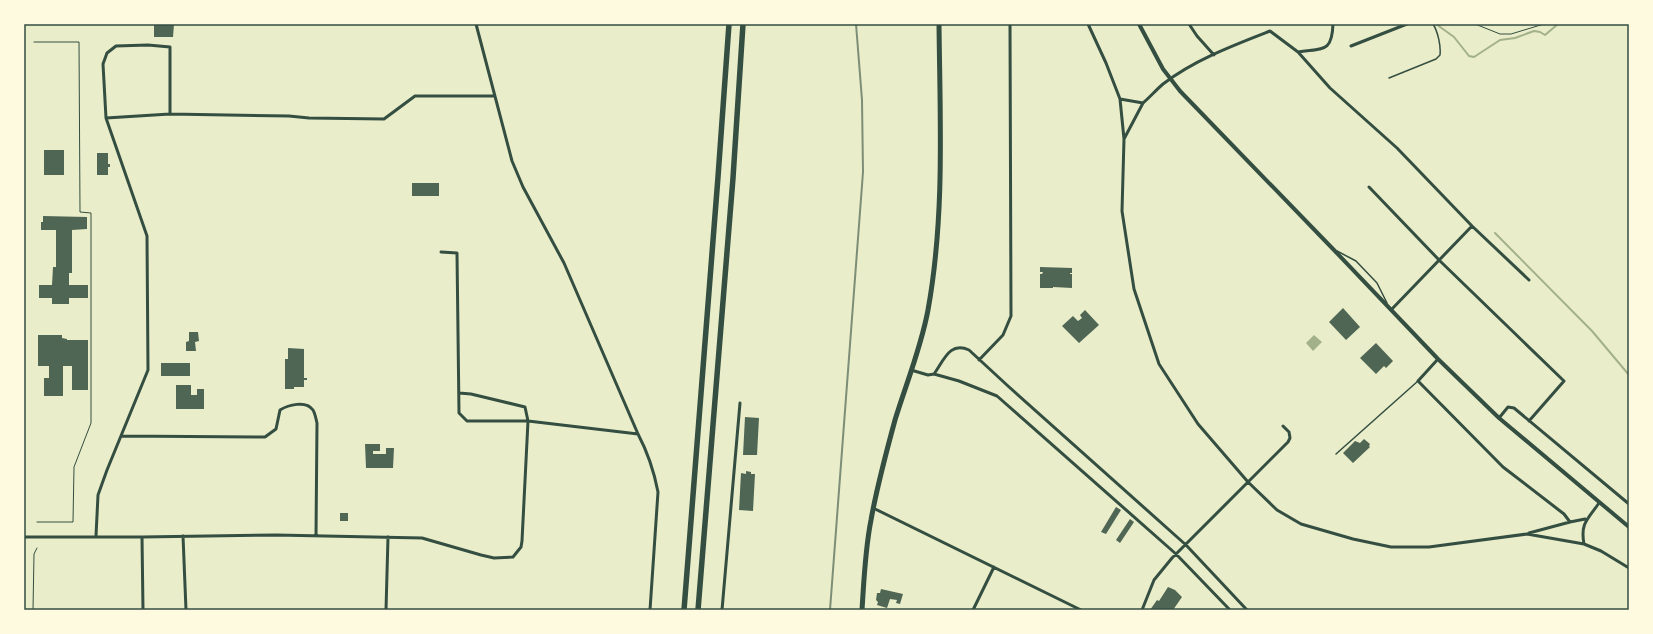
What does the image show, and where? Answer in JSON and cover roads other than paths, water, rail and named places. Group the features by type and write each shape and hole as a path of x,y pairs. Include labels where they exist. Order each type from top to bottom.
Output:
{"highway":[{"path":"684,610 729,24"},
{"path":"698,610 733,178 743,24"}],"main road":[{"path":"862,610 866,547 873,508 896,420 927,312 938,231 940,178 939,24"}],"street":[{"path":"476,24 512,161 523,187 564,263 638,434 648,453 658,492 650,610"},
{"path":"980,360 1003,335 1011,316 1010,24"},
{"path":"1088,24 1106,63 1120,99 1124,139 1122,211 1134,289 1159,364 1198,424 1248,482 1277,510 1301,524 1353,539 1391,547 1429,547 1528,534 1585,519 1591,514 1599,503"},
{"path":"1139,24 1154,53 1180,91 1438,359 1499,418 1629,527"},
{"path":"1189,24 1197,36 1214,55"},
{"path":"1298,52 1328,46 1332,38 1332,24"},
{"path":"1351,46 1407,24"},
{"path":"1124,139 1143,103 1171,79 1214,55 1270,31 1298,52 1330,88 1397,148 1472,226 1529,280"},
{"path":"96,536 98,495 148,370 147,236 106,118 103,64 107,53 116,46 148,45 170,47 170,114"},
{"path":"106,118 170,114 384,119 415,96 495,96"},
{"path":"1120,99 1143,103"},
{"path":"1369,187 1440,261 1564,381 1529,421"},
{"path":"1391,310 1440,261 1472,226"},
{"path":"441,252 457,253 459,413 467,420 528,421 638,434"},
{"path":"934,374 951,349 963,347 969,350 1186,545 1247,610"},
{"path":"1438,359 1418,381 1503,467 1564,514 1570,522"},
{"path":"911,370 928,375 934,374 959,380 997,396 1176,554 1230,610"},
{"path":"24,537 316,536 422,538 494,558 512,557 521,547 522,541 528,421 525,407 471,394 458,393"},
{"path":"722,610 740,403"},
{"path":"121,436 265,437 276,429 280,410 287,406 306,405 313,410 317,423 316,536"},
{"path":"1499,418 1508,407 1514,408 1629,504"},
{"path":"1142,610 1154,580 1176,554 1288,442 1290,438 1288,432 1283,426"},
{"path":"873,508 1081,610"},
{"path":"1584,544 1582,533 1585,519"},
{"path":"1528,534 1584,544 1601,551 1629,568"},
{"path":"183,536 186,610"},
{"path":"142,537 143,610"},
{"path":"386,610 388,537"},
{"path":"973,610 994,567"}],"lane":[{"path":"1389,78 1436,59 1440,55 1440,45 1436,29 1433,24"},
{"path":"1333,249 1356,261 1377,284 1391,310"},
{"path":"1336,454 1418,381"}],"waterway":[{"path":"1436,24 1454,37 1469,56 1474,57 1500,40 1515,38 1534,31 1545,35 1558,24"},
{"path":"1495,233 1592,331 1629,375"}],"railway":[{"path":"830,610 863,172 862,100 856,24"}]}
